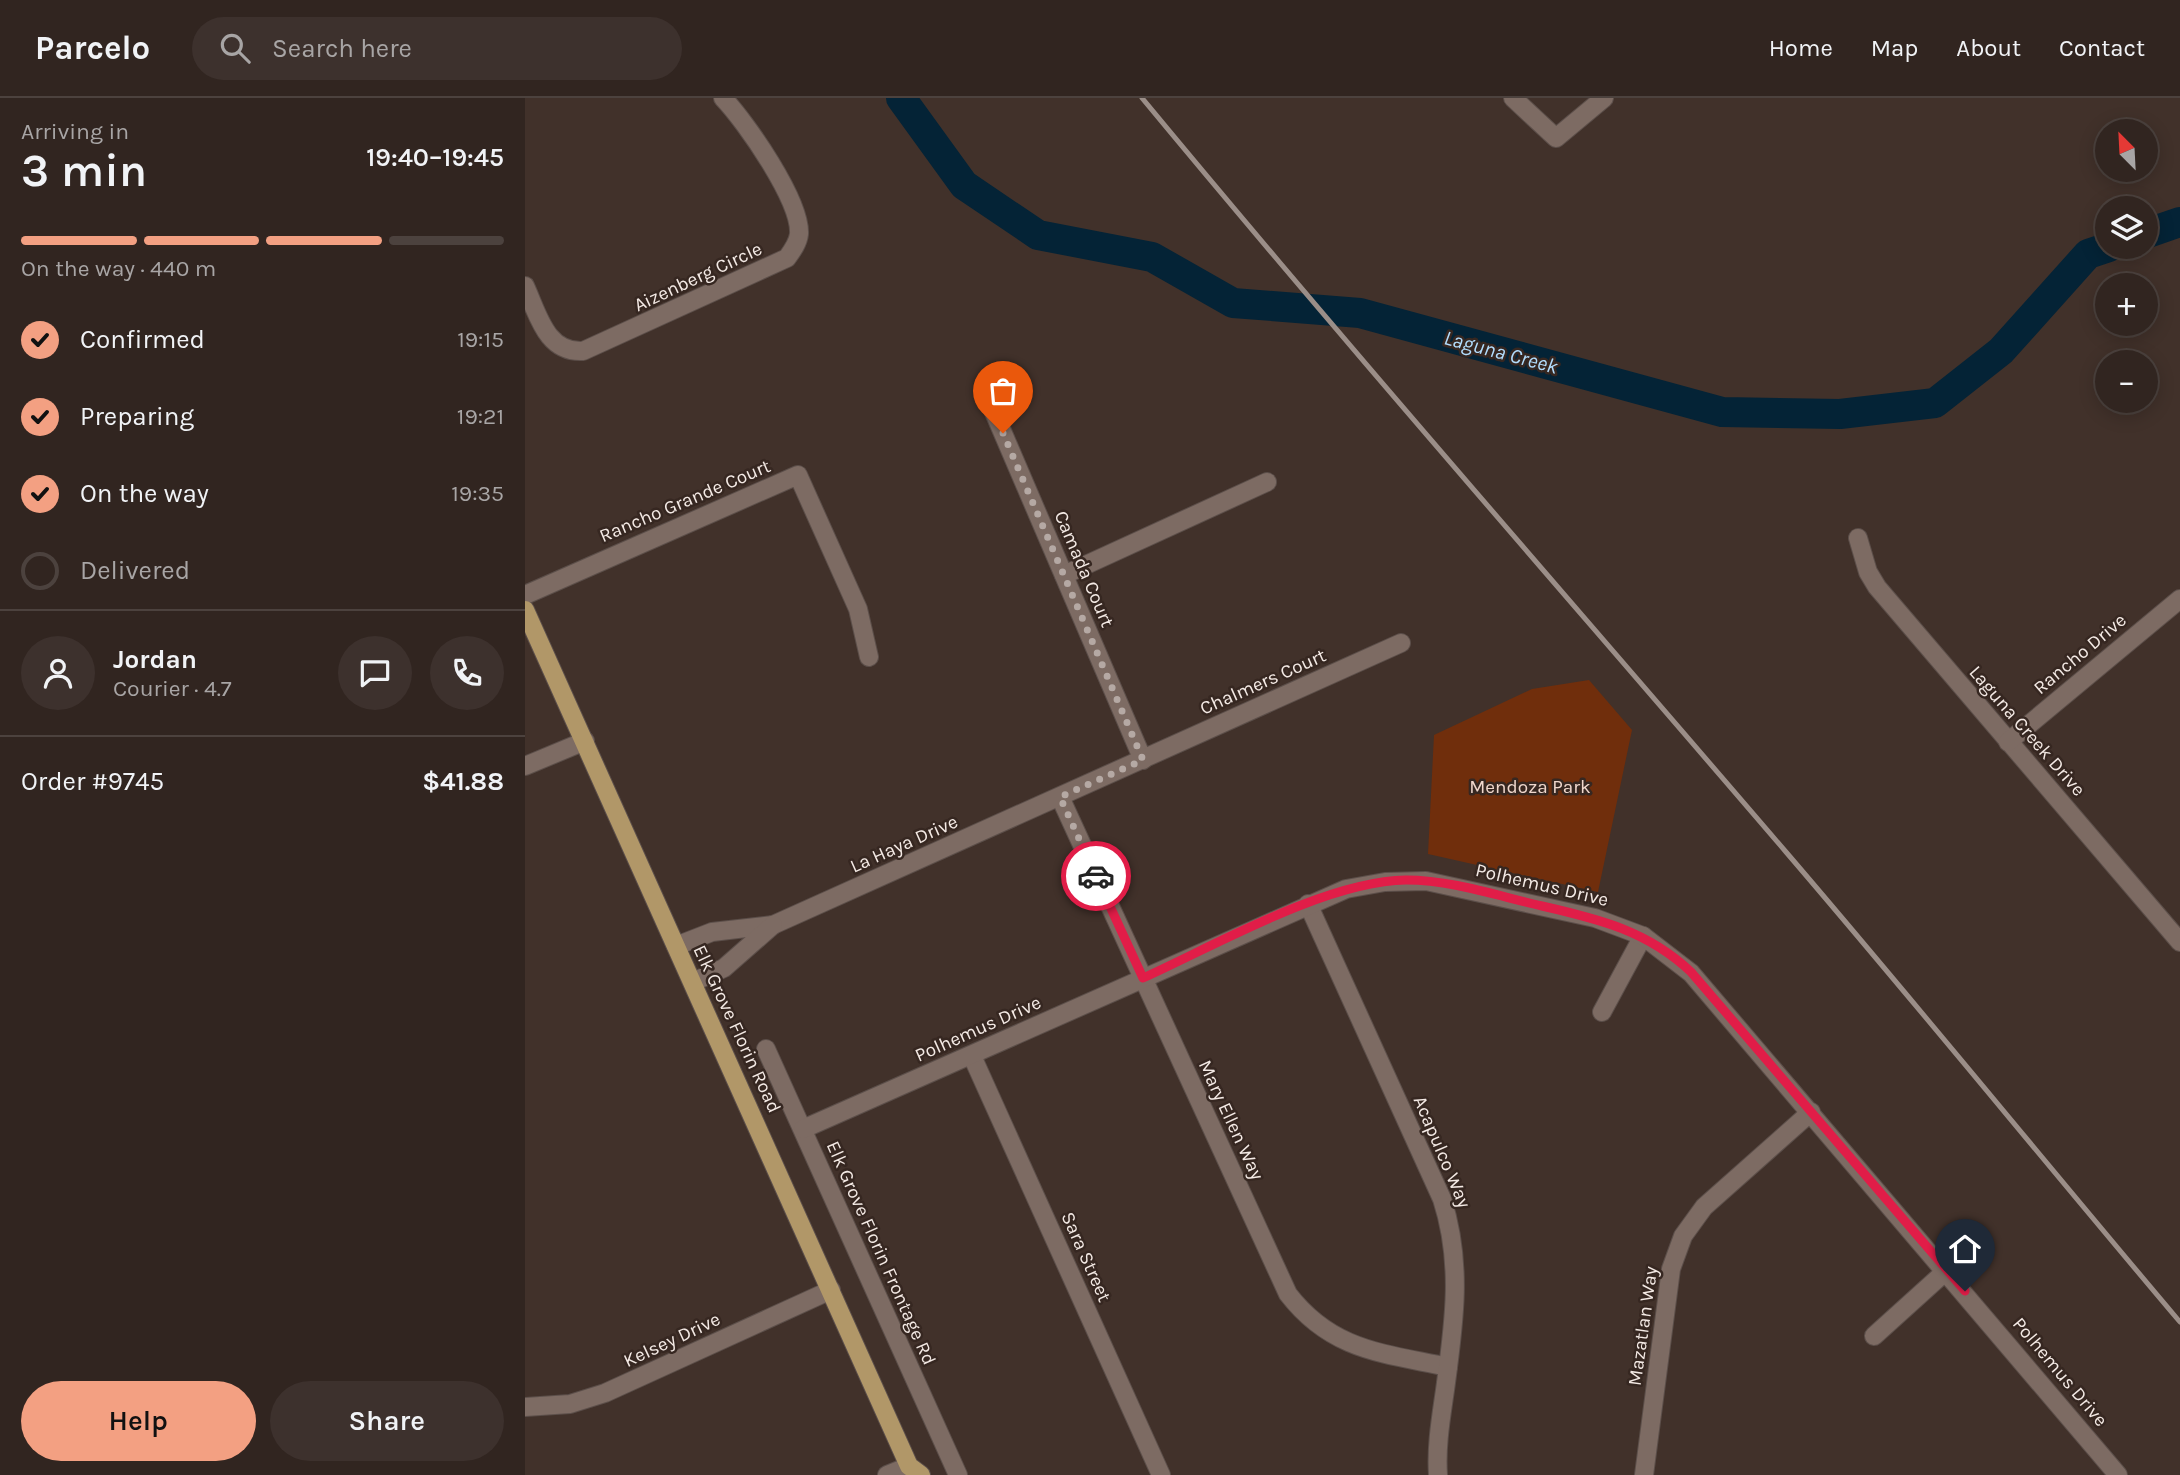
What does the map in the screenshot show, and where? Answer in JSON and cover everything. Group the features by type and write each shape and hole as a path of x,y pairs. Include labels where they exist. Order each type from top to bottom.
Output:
{"main road":[{"name":"Elk Grove Florin Road","path":"525,610 912,1472"}],"street":[{"name":"Aizenberg Circle","path":"525,286 549,338 565,350 583,351 786,258 799,234 796,216 751,131 723,98"},
{"path":"1513,98 1556,138 1604,98"},
{"name":"Camada Court","path":"987,396 1143,760"},
{"name":"Rancho Grande Court","path":"525,594 798,475 858,609 869,657"},
{"path":"1064,575 1268,482"},
{"name":"Laguna Creek Drive","path":"1858,538 1868,572 1877,587 2180,942"},
{"name":"Rancho Drive","path":"2008,742 2180,599"},
{"name":"Chalmers Court","path":"1143,760 1401,643"},
{"path":"525,766 585,741"},
{"name":"La Haya Drive","path":"676,946 712,932 773,925 1143,760"},
{"name":"Mary Ellen Way","path":"1060,797 1280,1278 1299,1309 1312,1322 1342,1342 1448,1367"},
{"name":"Polhemus Drive","path":"803,1129 1308,904 1366,884 1426,881 1595,918 1643,936 1691,972 1947,1270 2118,1475"},
{"name":"Acapulco Way","path":"1308,904 1448,1216 1457,1268 1457,1303 1439,1433 1439,1475"},
{"path":"693,982 724,968 773,925"},
{"path":"1602,1012 1643,936"},
{"name":"Elk Grove Florin Frontage Rd","path":"766,1049 958,1475"},
{"name":"Sara Street","path":"972,1056 1161,1475"},
{"name":"Mazatlan Way","path":"1644,1475 1671,1269 1683,1236 1704,1206 1811,1112"},
{"path":"1874,1336 1947,1270"},
{"name":"Kelsey Drive","path":"525,1407 570,1404 605,1393 831,1290"},
{"path":"887,1475 912,1472"}],"green space":[{"name":"Mendoza Park","path":"1589,680 1632,730 1598,892 1428,854 1434,735 1532,689"}],"waterway":[{"name":"Laguna Creek","path":"901,98 964,185 1038,235 1152,257 1233,303 1360,313 1722,412 1840,414 1935,403 2001,351 2088,254 2095,252"},
{"name":"Laguna Creek","path":"2158,230 2180,222"}],"railway":[{"path":"1142,98 1836,910 2180,1322"}],"way so far":[{"path":"1003,433 1143,760 1060,797 1096,876"}],"route":[{"path":"1096,876 1143,978 1327,895 1385,881 1445,883 1595,918 1643,936 1691,972 1965,1291"}]}
